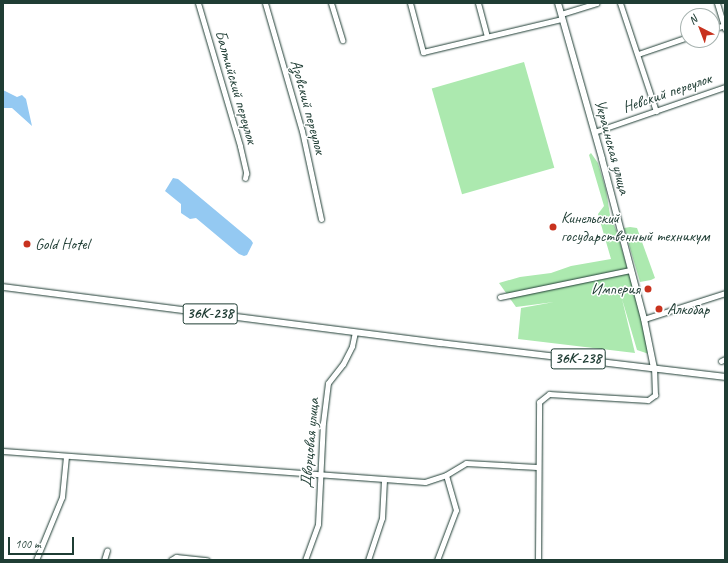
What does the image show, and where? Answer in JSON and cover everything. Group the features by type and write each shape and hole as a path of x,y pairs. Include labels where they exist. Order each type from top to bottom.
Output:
{"main road":[{"name":"Украинская улица","path":"558,3 644,319 654,368"},
{"name":"36К-238","path":"3,287 440,343 725,377"}],"street":[{"name":"Балтийский переулок","path":"198,3 240,146 246,173 245,178"},
{"name":"Азовский переулок","path":"265,3 305,143 321,219"},
{"path":"331,3 342,40"},
{"path":"410,3 423,52 561,17 596,3"},
{"path":"478,3 487,36"},
{"path":"620,3 656,111"},
{"path":"717,3 725,26"},
{"path":"638,54 680,40"},
{"name":"Невский переулок","path":"594,132 725,87"},
{"path":"500,296 630,270"},
{"path":"644,319 725,293"},
{"name":"Дворцовая улица","path":"305,560 318,524 323,423 328,383 343,364 352,346 355,332"},
{"path":"538,560 537,467 539,402 549,394 648,400 655,395 654,368"},
{"path":"3,451 425,482 446,475 466,463 537,467"},
{"path":"36,560 62,497 66,456"},
{"path":"437,560 456,510 446,475"},
{"path":"368,560 382,518 384,479"},
{"path":"104,560 107,550"},
{"path":"172,559 182,557 207,560"}],"green space":[{"path":"524,62 554,168 462,194 432,88"},
{"path":"591,153 598,163 606,190 610,215 617,232 652,355 637,350 622,299 635,353 518,339 521,308 554,302 516,307 499,283 520,277 551,273 571,266 611,259 598,214 604,206 589,155"},
{"path":"624,228 637,228 655,278 651,280 640,282"}],"water":[{"path":"3,90 17,97 22,95 26,99 32,126 12,108 3,108"},
{"path":"173,178 178,179 251,240 253,243 247,255 244,256 239,254 196,218 190,219 181,213 181,204 165,191"}],"place":[{"name":"Кинельский государственный техникум","path":"553,227"},
{"name":"Gold Hotel","path":"27,244"},
{"name":"Империя","path":"648,289"},
{"name":"Алкобар","path":"659,309"}]}
